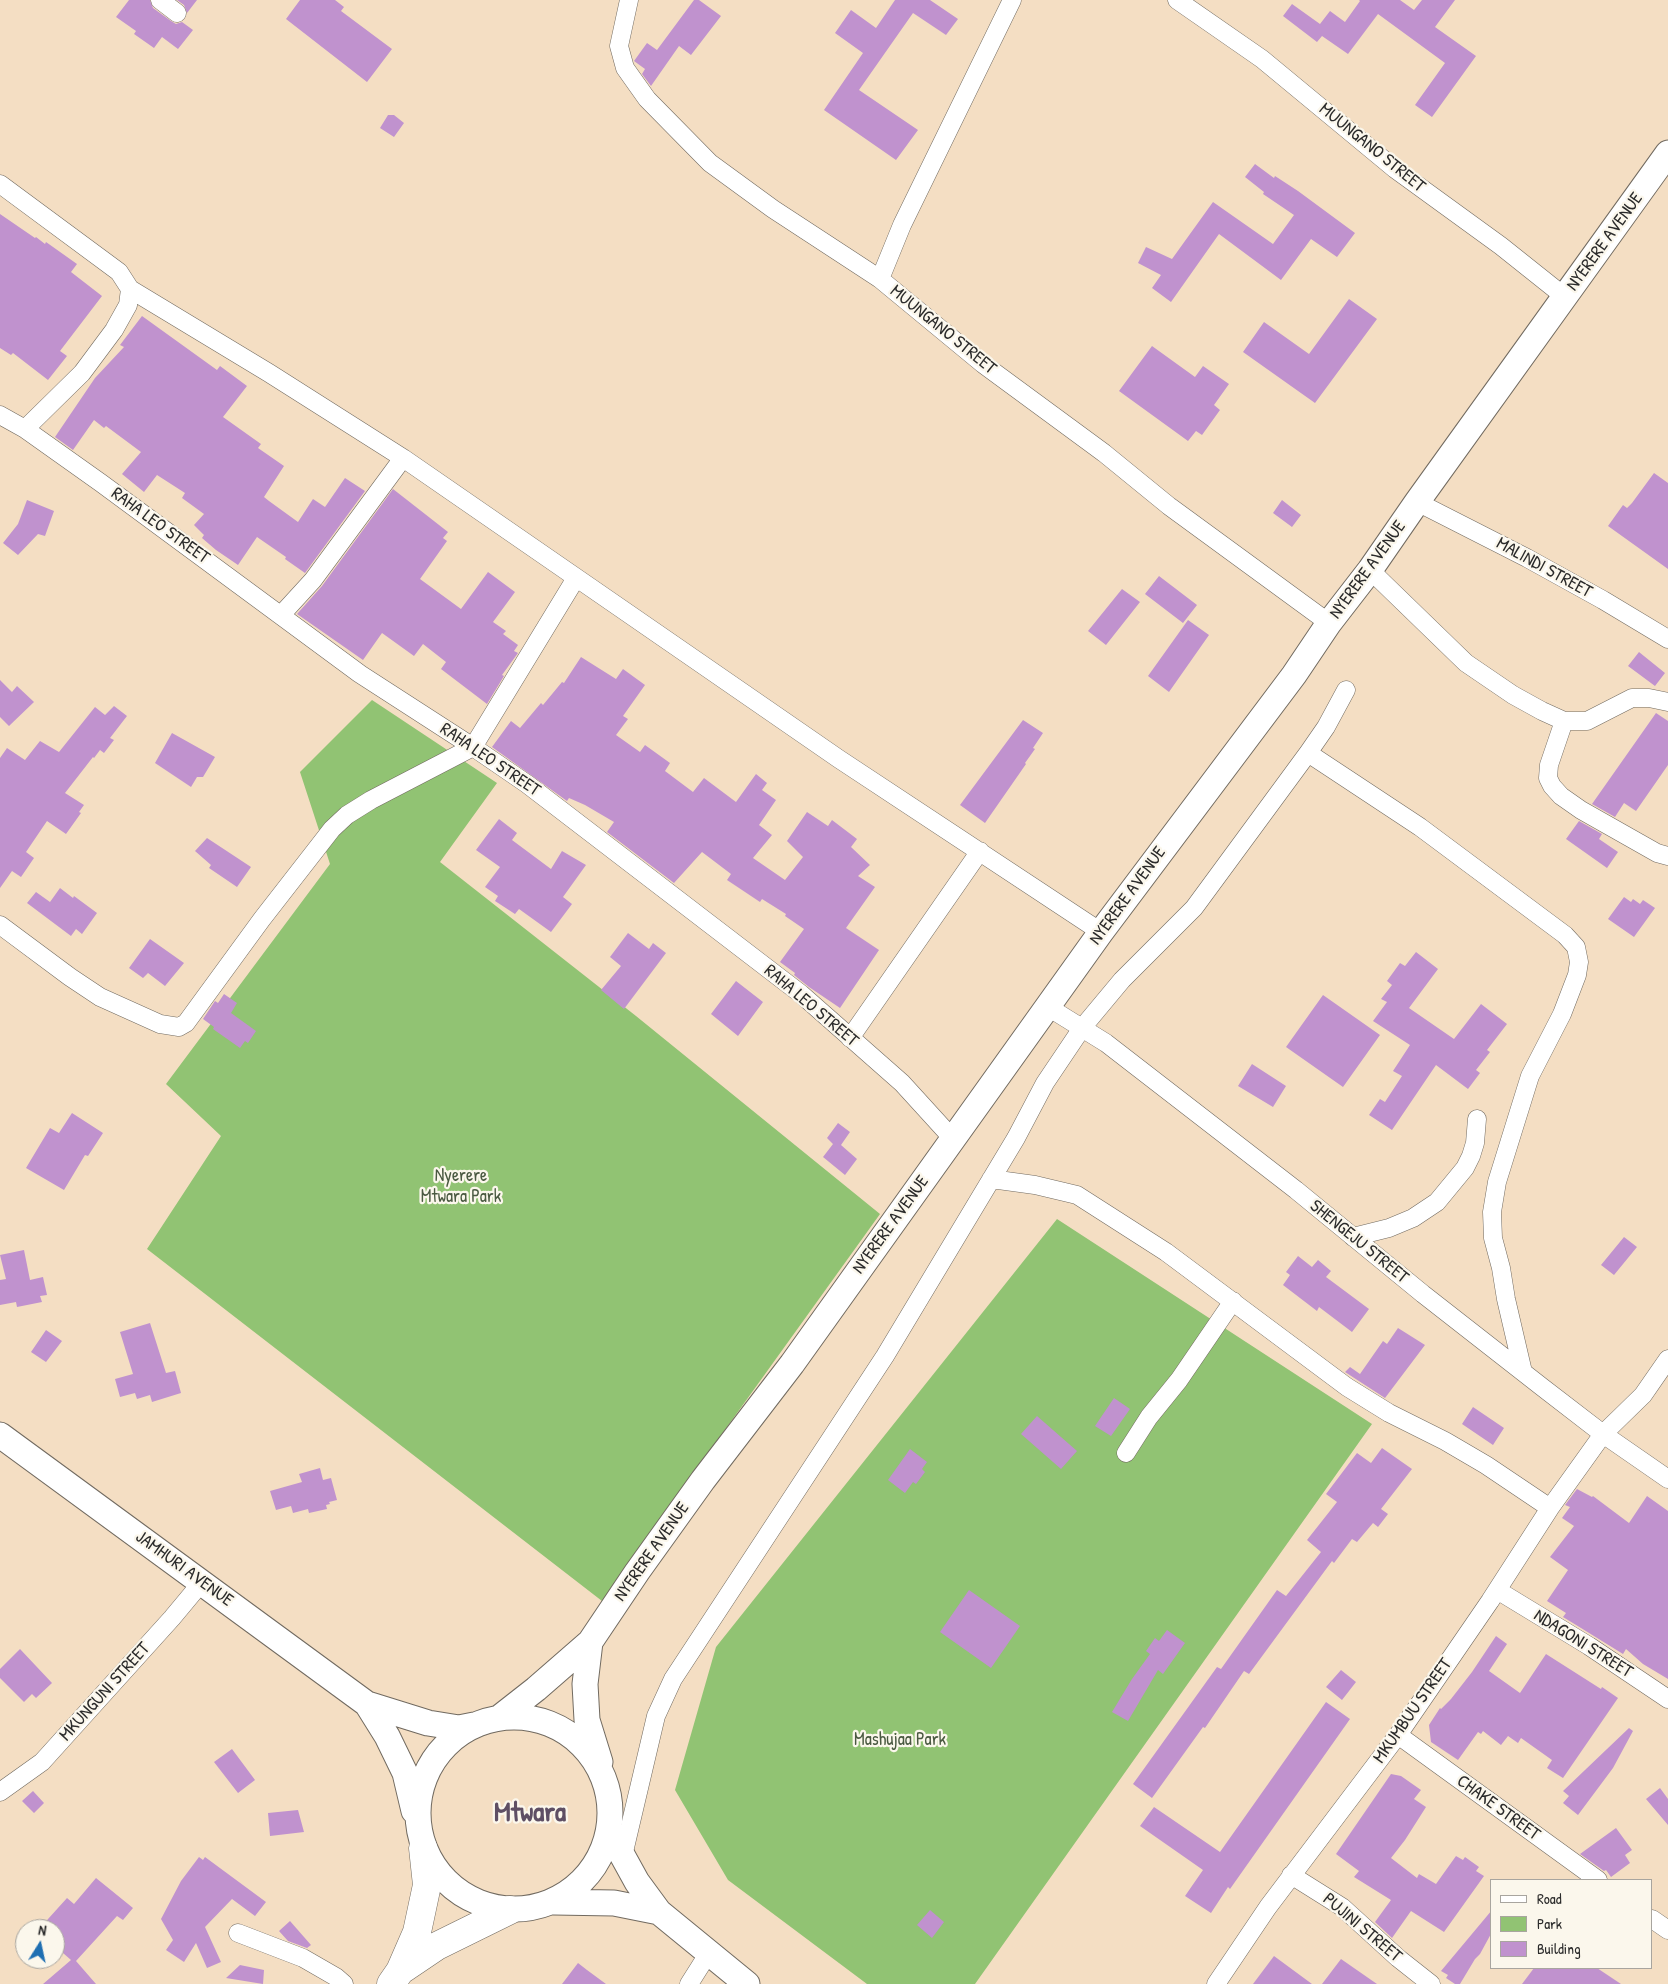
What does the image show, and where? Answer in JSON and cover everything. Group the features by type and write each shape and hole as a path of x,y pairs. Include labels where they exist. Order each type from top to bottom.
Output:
{"highway":[{"path":"396,1978 417,1932 427,1885 420,1836"},
{"path":"396,1978 436,1946 510,1910"}],"street":[{"path":"160,0 177,13"},
{"name":"MUUNGANO STREET","path":"629,0 619,46 625,68 647,99 710,163 773,209 880,279 983,364 1104,454 1169,506 1329,623"},
{"path":"880,279 902,225 1012,0"},
{"name":"MUUNGANO STREET","path":"1177,0 1262,59 1395,169 1501,246 1566,297"},
{"name":"NYERERE AVENUE","path":"590,1642 606,1616 703,1480 768,1397 1101,932 1294,675 1329,623 1370,570 1668,153"},
{"path":"0,184 119,272 130,289 270,373 403,458 839,760 1101,932"},
{"path":"25,429 82,373 114,330 128,305 130,289"},
{"name":"RAHA LEO STREET","path":"0,414 25,429 360,674 527,784 793,988 902,1083 953,1139"},
{"path":"280,615 313,580 403,458"},
{"name":"MALINDI STREET","path":"1417,502 1527,558 1668,639"},
{"path":"1370,570 1466,663 1513,695 1564,721 1587,720 1632,698 1649,698 1668,702"},
{"path":"0,925 100,997 160,1024 179,1026 186,1023 262,919 332,829 347,815 371,800 473,747 576,578"},
{"path":"622,1856 656,1716 673,1679 885,1356 1016,1138 1045,1083 1082,1028 1122,980 1194,908 1308,753 1346,690"},
{"path":"1564,721 1549,765 1548,778 1552,786 1561,796 1581,810 1664,850"},
{"path":"1308,753 1420,827 1564,935 1576,947 1579,962 1577,975 1562,1014 1530,1076 1497,1182 1492,1212 1492,1238 1501,1268 1506,1300 1523,1372"},
{"path":"850,1038 980,851"},
{"name":"SHENGEJU STREET","path":"1048,1007 1106,1043 1296,1190 1523,1372 1603,1434 1668,1479"},
{"path":"1353,1237 1389,1228 1412,1218 1437,1202 1468,1162 1475,1143 1477,1119"},
{"path":"990,1179 1035,1185 1077,1195 1158,1247 1234,1301 1347,1387 1389,1413 1445,1441 1486,1465 1550,1508"},
{"path":"1126,1453 1145,1422 1179,1380 1234,1301"},
{"name":"MKUMBUU STREET","path":"1216,1984 1291,1875 1398,1735 1497,1590 1550,1508 1603,1434 1643,1395 1668,1359"},
{"name":"JAMHURI AVENUE","path":"0,1435 367,1704"},
{"name":"MKUNGUNI STREET","path":"0,1792 42,1762 202,1582"},
{"name":"NDAGONI STREET","path":"1497,1590 1589,1646 1668,1699"},
{"path":"420,1836 419,1793 430,1764 450,1741 488,1721 536,1689 590,1642"},
{"path":"554,1902 580,1885 599,1861 610,1833 611,1804 587,1720 585,1684 590,1642"},
{"path":"367,1704 428,1723 459,1728 488,1721 532,1718 562,1729 587,1749 604,1776"},
{"path":"367,1704 387,1736 405,1773 420,1836 443,1879 474,1901 510,1910 554,1902 614,1903 658,1912"},
{"name":"CHAKE STREET","path":"1398,1735 1597,1879"},
{"path":"610,1833 637,1882 658,1912 747,1984"},
{"name":"PUJINI STREET","path":"1291,1875 1342,1908 1398,1958 1431,1984"},
{"path":"1653,1920 1668,1930"},
{"path":"238,1933 303,1958 336,1977 344,1984"},
{"path":"689,1984 708,1954"}],"green space":[{"name":"Nyerere Mtwara Park","path":"372,700 497,783 440,862 636,1016 880,1214 602,1601 147,1249 221,1136 166,1084 330,864 300,772"},
{"name":"Mashujaa Park","path":"1057,1219 1372,1424 975,1984 867,1984 728,1880 675,1790 716,1647"}],"building":[{"path":"129,0 150,0 153,8 171,21 176,24 182,22 193,30 178,49 162,37 154,48 134,34 136,31 116,17"},
{"path":"177,0 197,0 187,13 184,5"},
{"path":"300,0 335,0 344,7 341,11 392,49 367,82 286,19"},
{"path":"694,0 699,0 721,16 691,55 679,46 651,86 642,74 645,69 634,61 647,43 657,50"},
{"path":"895,0 930,0 958,19 946,35 913,13 859,90 918,130 896,160 824,110 863,53 835,33 851,10 876,28"},
{"path":"1359,0 1400,0 1414,10 1422,0 1455,0 1435,27 1476,56 1432,117 1415,105 1445,63 1378,14 1348,54 1322,36 1317,42 1283,16 1292,4 1320,24 1330,11 1345,22"},
{"path":"388,115 394,115 404,123 394,137 380,128"},
{"path":"1255,164 1274,178 1275,176 1298,191 1355,233 1337,257 1311,239 1281,280 1219,234 1171,302 1152,288 1161,275 1138,263 1146,247 1172,259 1213,202 1273,244 1294,215 1263,194 1264,192 1245,177"},
{"path":"0,214 35,238 45,244 46,242 77,264 71,272 102,296 60,351 67,356 48,380 13,353 11,355 0,348"},
{"path":"1349,299 1377,319 1315,403 1243,352 1264,322 1309,354"},
{"path":"142,316 217,370 220,366 247,386 223,417 261,444 258,448 284,466 264,497 269,501 298,522 313,499 325,507 345,478 365,491 305,573 257,537 238,565 216,550 202,538 204,535 194,525 204,514 182,498 185,493 157,475 144,492 122,474 141,452 106,426 104,428 94,420 73,450 55,437 95,378 124,347 120,345"},
{"path":"1152,346 1195,377 1203,366 1229,384 1214,405 1220,410 1202,435 1196,431 1188,441 1119,391"},
{"path":"1654,473 1668,483 1668,569 1608,526 1623,505 1627,508 1632,503"},
{"path":"393,489 448,532 443,538 447,541 420,579 461,609 488,572 515,592 493,622 506,631 503,634 518,645 514,651 518,653 502,675 504,676 487,704 441,669 446,662 423,644 414,656 382,633 363,660 297,614 322,586"},
{"path":"27,500 54,511 45,536 38,534 18,555 3,543 18,524"},
{"path":"1282,500 1301,515 1292,527 1273,513"},
{"path":"1159,576 1197,605 1183,623 1145,594"},
{"path":"1122,589 1140,602 1106,645 1088,631"},
{"path":"1188,620 1209,635 1169,692 1148,676"},
{"path":"1639,652 1665,673 1655,686 1628,666"},
{"path":"581,657 616,679 623,669 645,685 623,716 628,719 616,735 640,752 645,745 670,763 665,771 693,792 704,778 736,802 756,774 767,783 762,790 776,800 759,825 772,835 753,858 785,880 803,857 787,841 807,812 828,826 832,820 857,839 851,847 870,865 858,876 875,887 846,928 879,950 840,1008 809,987 780,962 804,929 785,916 786,914 762,899 760,902 727,880 731,874 702,852 674,883 607,832 614,822 585,805 569,798 567,801 492,747 511,721 520,728 541,703 543,705 562,682 564,683"},
{"path":"0,680 12,692 17,686 34,702 9,726 0,717"},
{"path":"114,706 127,716 110,738 114,740 104,753 100,750 93,757 65,793 84,805 79,812 81,813 66,834 47,821 26,852 34,858 21,877 12,871 0,888 0,758 7,748 25,760 40,741 59,752 95,707 105,715"},
{"path":"1656,713 1668,721 1668,765 1636,811 1624,803 1615,817 1592,804"},
{"path":"1023,720 1043,733 1033,748 1035,749 1026,764 985,823 960,805"},
{"path":"172,733 215,757 203,777 197,777 191,787 155,763"},
{"path":"499,819 517,833 512,840 551,869 562,851 586,865 563,897 572,904 551,932 519,909 515,914 495,901 498,896 485,887 500,867 476,850"},
{"path":"1579,821 1602,834 1599,839 1618,852 1607,868 1566,839"},
{"path":"207,838 251,867 237,887 209,868 211,865 195,851"},
{"path":"60,888 97,913 82,934 76,929 71,936 27,903 36,892 50,902"},
{"path":"1624,897 1631,902 1633,899 1640,904 1643,900 1655,908 1634,937 1608,919"},
{"path":"628,933 649,949 653,943 666,953 624,1009 601,990 621,966 610,957"},
{"path":"150,939 184,963 165,986 148,973 143,978 129,968"},
{"path":"1416,952 1438,969 1409,1008 1454,1039 1481,1004 1507,1024 1487,1050 1490,1052 1476,1070 1480,1073 1468,1089 1436,1065 1392,1130 1369,1115 1380,1099 1385,1102 1402,1076 1393,1071 1410,1045 1373,1021 1387,1002 1381,999 1392,985 1387,981 1400,963 1405,966"},
{"path":"736,981 763,1002 738,1036 711,1014"},
{"path":"224,994 237,1003 231,1013 256,1031 248,1043 245,1041 240,1048 213,1029 214,1027 203,1019 215,1001 218,1003"},
{"path":"1323,995 1380,1035 1343,1087 1286,1047"},
{"path":"1252,1064 1286,1086 1273,1107 1238,1086"},
{"path":"72,1113 103,1133 88,1156 85,1155 64,1190 26,1168 50,1128 59,1133"},
{"path":"838,1123 850,1132 841,1145 857,1159 845,1175 823,1157 833,1144 827,1138"},
{"path":"1624,1237 1637,1247 1614,1275 1601,1265"},
{"path":"24,1250 30,1280 43,1277 47,1295 40,1296 42,1302 17,1307 16,1302 0,1305 0,1280 6,1279 0,1255"},
{"path":"1298,1256 1312,1267 1318,1260 1331,1271 1326,1277 1369,1309 1352,1332 1319,1307 1317,1311 1283,1285 1290,1275 1286,1272"},
{"path":"150,1323 166,1373 175,1371 181,1393 152,1402 150,1395 137,1399 135,1393 120,1397 115,1379 133,1374 120,1332"},
{"path":"1398,1328 1425,1345 1385,1398 1345,1372 1350,1367 1360,1374 1383,1341 1387,1344"},
{"path":"46,1330 62,1341 46,1362 31,1352"},
{"path":"1114,1398 1130,1409 1111,1436 1095,1426"},
{"path":"1473,1407 1504,1428 1493,1445 1462,1424"},
{"path":"1037,1416 1077,1451 1061,1469 1021,1434"},
{"path":"1382,1448 1412,1469 1381,1509 1388,1514 1378,1527 1373,1523 1357,1542 1352,1539 1334,1563 1332,1561 1249,1674 1244,1671 1205,1728 1203,1727 1152,1798 1133,1784 1217,1667 1221,1669 1277,1590 1286,1596 1321,1552 1307,1540 1337,1502 1326,1494 1357,1453 1371,1463"},
{"path":"910,1449 927,1462 922,1469 925,1472 916,1484 913,1482 905,1493 888,1480"},
{"path":"320,1468 323,1480 331,1478 337,1500 329,1502 330,1504 326,1505 327,1509 309,1513 308,1509 293,1513 291,1506 276,1510 270,1491 302,1482 299,1474"},
{"path":"1577,1489 1593,1496 1629,1523 1647,1496 1668,1511 1668,1679 1643,1664 1626,1649 1623,1654 1563,1617 1566,1613 1547,1601 1568,1570 1550,1557 1574,1526 1562,1518 1570,1507 1565,1505"},
{"path":"969,1590 1020,1626 991,1668 940,1632"},
{"path":"1167,1630 1185,1643 1163,1674 1158,1670 1128,1721 1112,1712 1150,1654 1146,1651 1155,1638 1159,1641"},
{"path":"1496,1636 1507,1644 1489,1671 1520,1693 1546,1654 1618,1698 1563,1778 1547,1768 1552,1760 1521,1738 1518,1743 1508,1736 1501,1745 1483,1731 1481,1734 1478,1732 1458,1760 1431,1742 1429,1725 1440,1708 1451,1699 1472,1672"},
{"path":"20,1649 52,1683 36,1698 32,1694 24,1702 0,1678 0,1669"},
{"path":"1341,1670 1356,1682 1342,1700 1326,1687"},
{"path":"1326,1702 1350,1719 1211,1913 1185,1896 1203,1870 1140,1826 1154,1807 1220,1852"},
{"path":"1629,1728 1633,1731 1613,1768 1578,1815 1563,1803 1569,1796 1563,1791"},
{"path":"232,1749 255,1780 238,1793 214,1762"},
{"path":"1391,1774 1401,1776 1421,1790 1414,1799 1426,1807 1391,1858 1417,1878 1419,1874 1436,1884 1456,1856 1463,1860 1465,1857 1479,1867 1476,1871 1484,1876 1444,1932 1411,1911 1392,1938 1375,1922 1391,1900 1354,1877 1359,1871 1336,1854"},
{"path":"1660,1788 1668,1799 1668,1825 1646,1799"},
{"path":"33,1791 44,1803 34,1813 22,1801"},
{"path":"298,1810 304,1832 270,1836 268,1813"},
{"path":"1616,1828 1632,1850 1625,1855 1630,1863 1611,1877 1606,1870 1604,1871 1580,1854"},
{"path":"199,1857 203,1860 205,1857 266,1902 255,1916 232,1899 205,1927 221,1962 207,1968 196,1943 184,1962 166,1950 173,1940 161,1919 181,1881"},
{"path":"96,1878 133,1908 123,1920 117,1916 76,1961 96,1984 43,1984 60,1969 65,1969 65,1965 71,1960 65,1955 65,1919 48,1919 67,1898 74,1904"},
{"path":"930,1910 944,1922 932,1938 917,1925"},
{"path":"1490,1912 1490,1936 1460,1984 1455,1984 1446,1978 1448,1975 1441,1971"},
{"path":"290,1921 311,1945 307,1948 288,1941 279,1931"},
{"path":"1274,1956 1312,1984 1253,1984"},
{"path":"1341,1959 1377,1984 1322,1984"},
{"path":"578,1963 587,1970 606,1984 562,1984"},
{"path":"240,1965 264,1970 263,1984 226,1978"},
{"path":"1533,1969 1598,1969 1621,1984 1522,1984"}],"district":[{"name":"Mtwara","path":"530,1814"}]}
